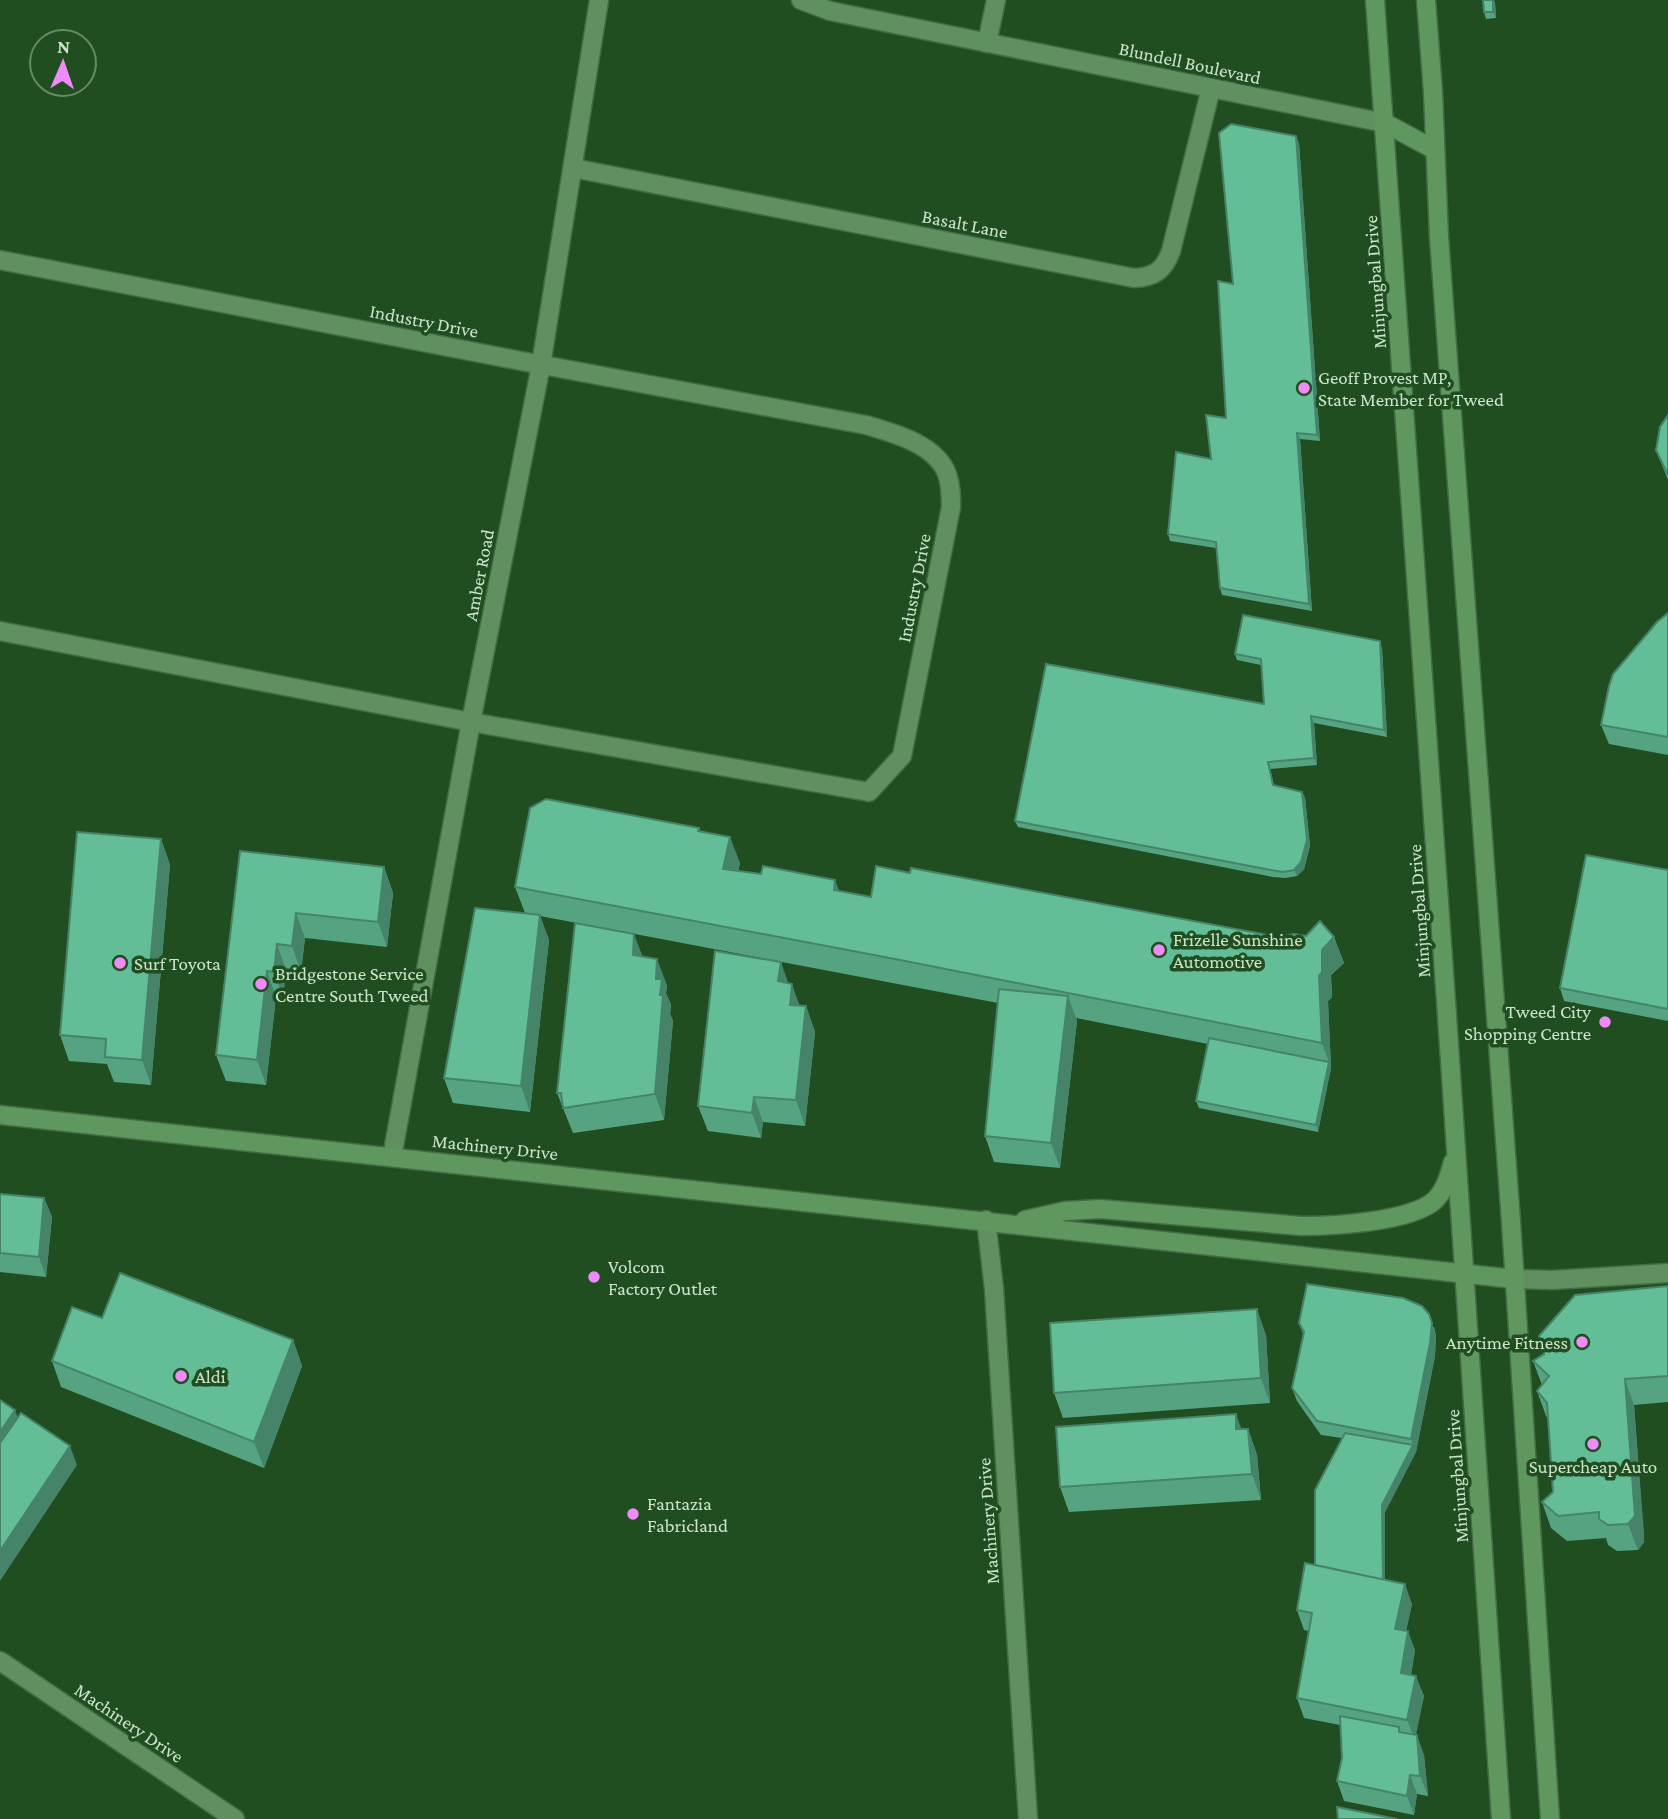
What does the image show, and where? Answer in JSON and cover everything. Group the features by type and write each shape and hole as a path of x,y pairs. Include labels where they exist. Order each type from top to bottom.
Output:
{"main road":[{"name":"Minjungbal Drive","path":"1375,0 1502,1819"},
{"path":"1426,0 1439,237 1550,1819"},
{"path":"1385,123 1434,126"},
{"path":"1385,123 1435,150"},
{"name":"Machinery Drive","path":"0,1115 1514,1279"},
{"name":"Machinery Drive","path":"1011,1223 1082,1209 1142,1211 1300,1226 1327,1226 1378,1219 1417,1210 1435,1200 1445,1186 1455,1155"}],"street":[{"name":"Amber Road","path":"392,1157 471,722 541,365 599,0"},
{"name":"Blundell Boulevard","path":"801,0 830,12 1385,123"},
{"path":"988,43 996,0"},
{"name":"Basalt Lane","path":"573,168 1134,278 1146,278 1155,276 1162,269 1171,251 1211,89"},
{"name":"Industry Drive","path":"0,260 866,425 909,438 931,454 946,471 951,507 902,756 869,792 471,722 0,631"},
{"name":"Machinery Drive","path":"986,1220 994,1289 1028,1819"},
{"path":"1514,1279 1552,1280 1668,1273"},
{"name":"Machinery Drive","path":"0,1661 235,1819"}],"building":[{"path":"1483,0 1493,0 1493,12 1484,12"},
{"path":"1231,124 1296,136 1317,435 1297,433 1309,604 1220,588 1216,542 1168,534 1176,452 1211,459 1206,415 1226,418 1218,281 1233,284 1219,133"},
{"path":"1668,415 1668,475 1656,450 1660,427"},
{"path":"1668,613 1668,737 1601,725 1613,674 1657,622"},
{"path":"1243,615 1380,641 1384,730 1311,716 1314,758 1268,762 1273,785 1302,792 1307,840 1301,862 1294,870 1271,870 1015,821 1046,664 1264,704 1261,659 1235,654"},
{"path":"546,799 699,828 698,831 730,837 723,869 761,874 763,866 835,880 834,890 871,897 876,866 910,873 911,868 1279,937 1294,934 1306,936 1320,921 1334,937 1322,950 1322,972 1319,976 1322,1043 515,887 530,808"},
{"name":"Surf Toyota","path":"77,832 161,839 142,1060 105,1057 106,1039 60,1035"},
{"name":"Bridgestone Service Centre South Tweed","path":"240,851 384,867 378,922 296,913 292,946 277,944 274,972 267,971 257,1060 216,1055"},
{"path":"1586,855 1668,870 1668,1009 1560,988"},
{"path":"475,908 540,915 521,1086 444,1078"},
{"path":"575,923 634,934 633,955 657,959 656,979 662,979 660,995 663,995 655,1094 563,1108 561,1093 557,1093"},
{"path":"715,951 781,962 778,981 792,984 790,1005 806,1006 796,1100 754,1097 752,1113 698,1106"},
{"path":"999,989 1068,996 1051,1143 985,1136"},
{"path":"1209,1038 1329,1062 1316,1125 1196,1101"},
{"path":"0,1194 44,1198 39,1257 0,1253"},
{"name":"Aldi","path":"120,1273 293,1340 254,1442 52,1361 72,1307 102,1318"},
{"path":"1307,1284 1403,1298 1422,1306 1429,1314 1432,1323 1430,1343 1411,1439 1317,1421 1292,1388 1304,1332 1299,1323"},
{"path":"1668,1286 1668,1376 1625,1379 1635,1516 1628,1524 1608,1525 1599,1519 1599,1512 1558,1516 1542,1502 1553,1492 1547,1403 1537,1391 1549,1376 1533,1361 1544,1354 1539,1336 1575,1295"},
{"path":"1257,1309 1261,1378 1054,1393 1050,1323"},
{"path":"0,1400 15,1410 0,1432"},
{"path":"21,1413 70,1446 0,1551 0,1443"},
{"path":"1236,1414 1236,1429 1248,1429 1252,1474 1060,1487 1056,1427"},
{"path":"1345,1433 1413,1445 1382,1505 1383,1580 1315,1565 1315,1490"},
{"path":"1305,1563 1405,1584 1395,1629 1408,1631 1401,1673 1416,1676 1407,1720 1297,1698 1312,1613 1297,1610"},
{"path":"1340,1716 1399,1727 1399,1732 1417,1735 1420,1776 1410,1775 1407,1796 1337,1781 1342,1758"},
{"path":"1337,1807 1397,1819 1338,1819"}],"place":[{"name":"Geoff Provest MP, State Member for Tweed","path":"1304,388"},
{"name":"Frizelle Sunshine Automotive","path":"1159,950"},
{"name":"Surf Toyota","path":"120,963"},
{"name":"Bridgestone Service Centre South Tweed","path":"261,984"},
{"name":"Tweed City Shopping Centre","path":"1605,1022"},
{"name":"Volcom Factory Outlet","path":"594,1277"},
{"name":"Anytime Fitness","path":"1582,1342"},
{"name":"Aldi","path":"181,1376"},
{"name":"Supercheap Auto","path":"1593,1444"},
{"name":"Fantazia Fabricland","path":"633,1514"}]}
